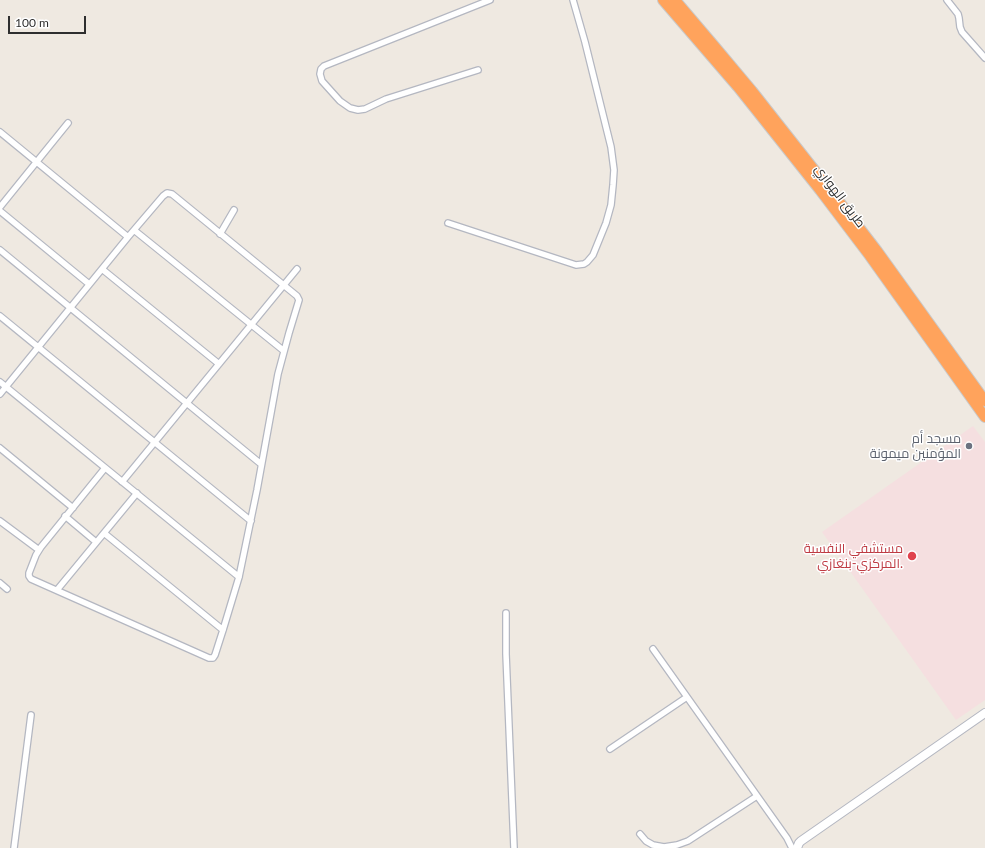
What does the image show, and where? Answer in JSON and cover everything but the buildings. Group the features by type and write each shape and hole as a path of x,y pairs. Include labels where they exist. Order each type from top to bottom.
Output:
{"highway":[{"name":"طريق الهواري","path":"663,0 738,87 874,254 985,417"},
{"name":"طريق الهواري","path":"674,0 752,91 985,401"}],"street":[{"path":"478,70 386,99 365,109 358,110 350,108 340,101 322,81 320,74 321,69 324,66 490,0"},
{"path":"448,223 576,265 584,264 593,255 611,206 614,170 611,147 573,0"},
{"path":"948,0 959,16 959,24 962,32 985,58"},
{"path":"0,206 68,123"},
{"path":"0,132 128,237"},
{"path":"0,394 164,194 172,194 284,285 297,296 299,300 284,351 274,394 251,521 239,577 215,655 212,658 31,579 29,576 39,550 105,468"},
{"path":"220,234 234,210"},
{"path":"0,211 89,284"},
{"path":"134,230 284,351"},
{"path":"0,250 261,464"},
{"path":"102,269 219,364"},
{"path":"122,482 297,269"},
{"path":"0,316 251,521"},
{"path":"0,382 239,577"},
{"path":"0,448 73,508"},
{"path":"57,590 137,494"},
{"path":"65,516 96,542"},
{"path":"0,521 39,550"},
{"path":"104,533 223,630"},
{"path":"0,583 7,589"},
{"path":"506,614 506,654 514,848"},
{"path":"653,649 787,838 792,848"},
{"path":"610,749 687,697"},
{"path":"797,848 799,843 985,713"},
{"path":"14,848 31,715"},
{"path":"640,834 646,841 653,845 664,847 677,845 688,841 757,796"}],"shaded area":[{"name":"مستشفي النفسية المركزي-بنغازي.","path":"973,426 985,442 985,700 956,720 822,532"}],"place":[{"name":"مسجد أم المؤمنين ميمونة","path":"969,446"},
{"name":"مستشفي النفسية المركزي-بنغازي.","path":"912,556"}]}
